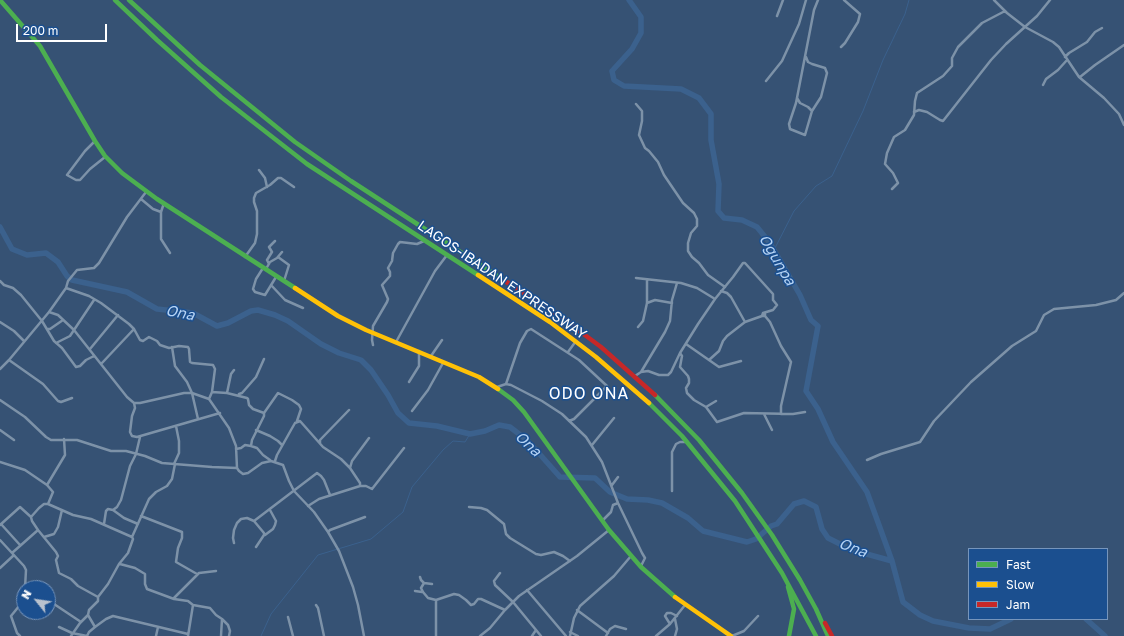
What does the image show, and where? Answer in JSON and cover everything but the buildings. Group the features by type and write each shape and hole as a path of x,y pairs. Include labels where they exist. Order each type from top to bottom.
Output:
{"highway":[{"path":"0,0 40,46 95,141 106,157 122,173 146,192 338,316 479,377 496,387 524,412 602,521 640,567 685,605 732,636"},
{"name":"LAGOS-IBADAN EXPRESSWAY","path":"115,0 179,61 269,136 313,168 539,315 576,341 641,395 687,442 718,480 752,526 791,588 816,636"},
{"name":"LAGOS-IBADAN EXPRESSWAY","path":"129,0 200,66 295,142 348,180 558,315 601,347 634,376 674,413 699,440 742,493 772,534 800,580 816,609 828,636"},
{"path":"777,564 792,600 794,617 789,636"},
{"path":"816,609 832,636"}],"street":[{"path":"777,16 783,0"},
{"path":"766,81 782,61 799,24 806,0"},
{"path":"806,57 808,62 827,70 821,97 812,111 805,135 790,129 790,120 806,57 814,10 818,0"},
{"path":"841,47 845,44 858,22 860,14 844,0"},
{"path":"994,0 1025,27 1053,42 1080,77 1104,98 1119,114 1124,125"},
{"path":"914,112 919,110 927,112 943,121 991,60 1037,16 1050,0"},
{"path":"892,189 898,182 894,173 885,164 886,153 894,138 908,126 914,115 915,96 949,70 952,66 952,58 958,47 982,23 1005,11"},
{"path":"1043,85 1046,79 1058,70 1069,53 1087,42 1095,32 1102,28"},
{"path":"1080,77 1095,64 1124,45"},
{"path":"797,97 800,103 812,111"},
{"path":"636,104 642,111 642,121 639,135 645,148 658,162 671,186 697,219 697,226 691,233 688,243 688,251 708,275 725,287"},
{"path":"95,141 84,151 67,175 76,180 80,180 90,169 106,157"},
{"path":"259,170 265,178 267,187"},
{"path":"245,256 255,243 257,234 258,224 254,198 256,194 281,178 294,187"},
{"path":"0,369 50,312 66,288 68,281 77,270 94,268 99,264 127,217 146,192"},
{"path":"141,198 153,209 161,212"},
{"path":"164,203 161,212 161,239 170,254"},
{"path":"269,264 267,260 272,252 270,247 275,241"},
{"path":"373,345 372,332 375,322 388,299 382,285 390,276 388,268 392,260 392,253 400,242 418,244 424,241"},
{"path":"276,276 265,295 255,292 253,289 256,278 282,252"},
{"path":"396,342 435,271 447,255"},
{"path":"278,257 289,265 284,281"},
{"path":"634,376 641,372 648,371 659,375 668,375 671,372 680,353 714,299 743,263 745,263 773,294 773,300 777,306 773,310 745,322 727,336 719,351 709,360"},
{"path":"636,278 677,283 697,288 714,299"},
{"path":"638,327 643,321 647,303 647,280"},
{"path":"0,281 4,285 13,288 27,302 42,321 56,343 62,348 76,367 80,366 86,360 94,356"},
{"path":"641,372 670,321 672,303 677,283"},
{"path":"271,285 285,300 303,308"},
{"path":"66,288 89,296 101,303 134,329 140,340 143,341 149,337 157,341 160,345 169,348 188,347 190,362 214,366 212,392 209,399"},
{"path":"721,291 731,297 745,322"},
{"path":"867,460 920,442 934,421 971,382 1012,346 1036,332 1044,315 1054,309 1096,305 1116,300 1124,293"},
{"path":"56,343 70,336 94,300"},
{"path":"647,303 655,300 672,303"},
{"path":"50,312 58,315 74,330 134,403 135,408 132,416 130,432 132,436 140,437 220,413"},
{"path":"765,314 791,362 780,406 781,414"},
{"path":"90,349 118,315"},
{"path":"47,329 50,329 63,320"},
{"path":"0,322 14,331 24,341"},
{"path":"102,363 134,329"},
{"path":"506,384 520,343 531,329 579,360 607,386 574,419 569,421"},
{"path":"431,357 442,340"},
{"path":"568,352 576,341"},
{"path":"686,344 720,367 742,361"},
{"path":"172,347 175,366 187,382 192,393 198,419"},
{"path":"409,382 419,366 419,351"},
{"path":"680,353 682,356 680,367 689,379 689,383 686,388 687,393 694,400 706,407 717,422 744,413 793,414 805,412"},
{"path":"238,395 242,393 256,377 264,359"},
{"path":"9,360 43,384 58,401 60,402 72,398"},
{"path":"412,411 428,390 444,362"},
{"path":"227,393 231,374 234,370"},
{"path":"496,387 506,384 511,385 542,401 569,421 592,445 602,462 618,502 645,558 640,567"},
{"path":"212,392 227,393 247,398 249,405 253,409 264,413"},
{"path":"134,403 192,393 209,399 229,428 236,448 237,468 243,474 248,473 262,463 271,461"},
{"path":"251,446 256,430 264,416 264,413 278,393 299,405 301,409 296,423 282,445 275,462"},
{"path":"0,400 26,418 51,440 77,440 111,451 126,451 145,456 162,463 217,468 237,468"},
{"path":"706,407 716,401"},
{"path":"320,444 320,440 349,410"},
{"path":"763,414 772,430"},
{"path":"592,445 614,418"},
{"path":"296,423 300,421 303,423 307,430 320,444 350,468 360,483 360,486"},
{"path":"71,636 88,615 89,610 98,601 98,597 128,553 133,539 132,537 135,533 148,499 156,492 167,486 172,479 179,453 179,441 176,426"},
{"path":"0,435 1,430 14,440"},
{"path":"256,430 278,440 282,445"},
{"path":"114,510 117,508 121,500 130,466 136,454 140,437"},
{"path":"350,468 352,461 369,438"},
{"path":"47,485 64,455 64,439"},
{"path":"672,491 672,452 674,445 680,442 687,442"},
{"path":"236,448 241,448 246,445 257,448 271,461 283,465 288,481 294,491 305,502 328,532 338,551 353,587 364,636"},
{"path":"305,502 313,502 360,486 366,486 372,489 404,448"},
{"path":"0,462 25,470 47,485 53,492 48,504"},
{"path":"254,521 316,473 324,480 330,495"},
{"path":"612,486 618,477"},
{"path":"309,507 313,502"},
{"path":"602,521 611,512 613,504 618,502"},
{"path":"31,517 44,504 48,504 73,515 104,524 132,537"},
{"path":"20,545 1,524 20,507 31,517 32,521 43,537 56,552 58,556 56,560 59,573 98,597"},
{"path":"469,507 487,510 504,524 506,534 510,538 536,554 554,552 570,561"},
{"path":"104,524 108,509 114,510 124,518 138,524"},
{"path":"43,537 54,534 58,527 62,510"},
{"path":"256,547 264,535 274,529 276,521 270,510"},
{"path":"141,516 182,532 176,562 197,574"},
{"path":"328,532 365,517"},
{"path":"234,543 234,530 241,519 247,518 254,521 264,535"},
{"path":"0,568 20,545 38,530"},
{"path":"480,636 490,628 505,610 527,590 570,561 609,530"},
{"path":"0,540 24,566 26,570 25,580"},
{"path":"570,636 577,610 588,598 614,576 631,556"},
{"path":"120,564 135,568 145,574 145,584 147,590 174,599 188,601 193,605 208,607 228,624 230,631 229,636"},
{"path":"174,599 197,574 216,571"},
{"path":"500,573 494,583 513,602 541,636"},
{"path":"420,577 424,583 432,584"},
{"path":"424,583 421,588 428,598 436,600 454,594 459,595 471,605 478,599 481,599 505,610"},
{"path":"527,590 566,636"},
{"path":"415,591 423,592"},
{"path":"436,600 436,636"},
{"path":"56,605 81,622"},
{"path":"59,627 73,633 87,636 95,627 113,616 188,635 193,605"},
{"path":"316,605 324,636"},
{"path":"656,636 675,619 685,605"},
{"path":"16,609 11,616 17,633 20,636"},
{"path":"577,610 607,635 615,626 626,629"},
{"path":"670,624 666,616 667,613 677,616"},
{"path":"88,615 95,627"},
{"path":"732,636 744,631 758,616"},
{"path":"288,617 293,636"},
{"path":"221,636 222,619"},
{"path":"675,619 677,629 675,636"},
{"path":"156,636 158,627"},
{"path":"532,636 536,630"},
{"path":"570,632 578,636"}],"waterway":[{"name":"Ogunpa","path":"629,0 641,17 641,33 632,49 612,71 614,80 624,86 681,89 699,98 711,114 711,140 719,184 718,211 724,218 742,220 757,227 770,243 800,295 811,320 818,326 806,391 818,409 833,442 867,492 892,561 903,602 920,615 933,621 969,628 990,629 1009,620"},
{"path":"774,250 794,211 816,186 832,176 863,111 883,60 905,14 909,0"},
{"name":"Ona","path":"0,227 12,249 27,255 46,253 58,262 67,276 72,280 127,292 157,309 193,313 217,326 228,323 251,311 258,310 288,321 321,344 339,353 361,360 371,370 398,413 409,423 437,426 470,434 485,431 499,425 510,427 528,441 560,477 595,478 610,492 627,499 648,500 662,503 688,518 703,531 747,542 756,539 771,526 777,524 794,504 804,501 816,507 822,529 828,538 852,550 892,561"},
{"path":"261,636 271,614 318,555 371,539 403,512 412,487 443,450 453,441 465,442 470,434"},
{"name":"Ona","path":"1087,620 1105,636"}],"traffic: fast":[{"path":"0,0 40,46 95,141 105,156 122,173 157,199 295,288"},
{"path":"115,0 221,97 307,164 478,275"},
{"path":"129,0 200,65 295,142 351,181 505,281"},
{"path":"498,389 513,400 524,412 609,530 641,567 675,597"},
{"path":"655,395 699,440 742,493 772,535 800,580 816,609 828,636"},
{"path":"649,403 682,436 735,501 782,573 816,636"},
{"path":"788,587 794,609 789,636"}],"traffic: slow":[{"path":"478,275 550,322 596,357 649,403"},
{"path":"295,288 338,316 366,330 479,377 498,389"},
{"path":"675,597 731,636"}],"traffic: jam":[{"path":"505,281 558,315 601,347 655,395"},
{"path":"825,623 832,636"}],"district":[{"name":"ODO ONA","path":"589,394"}]}
